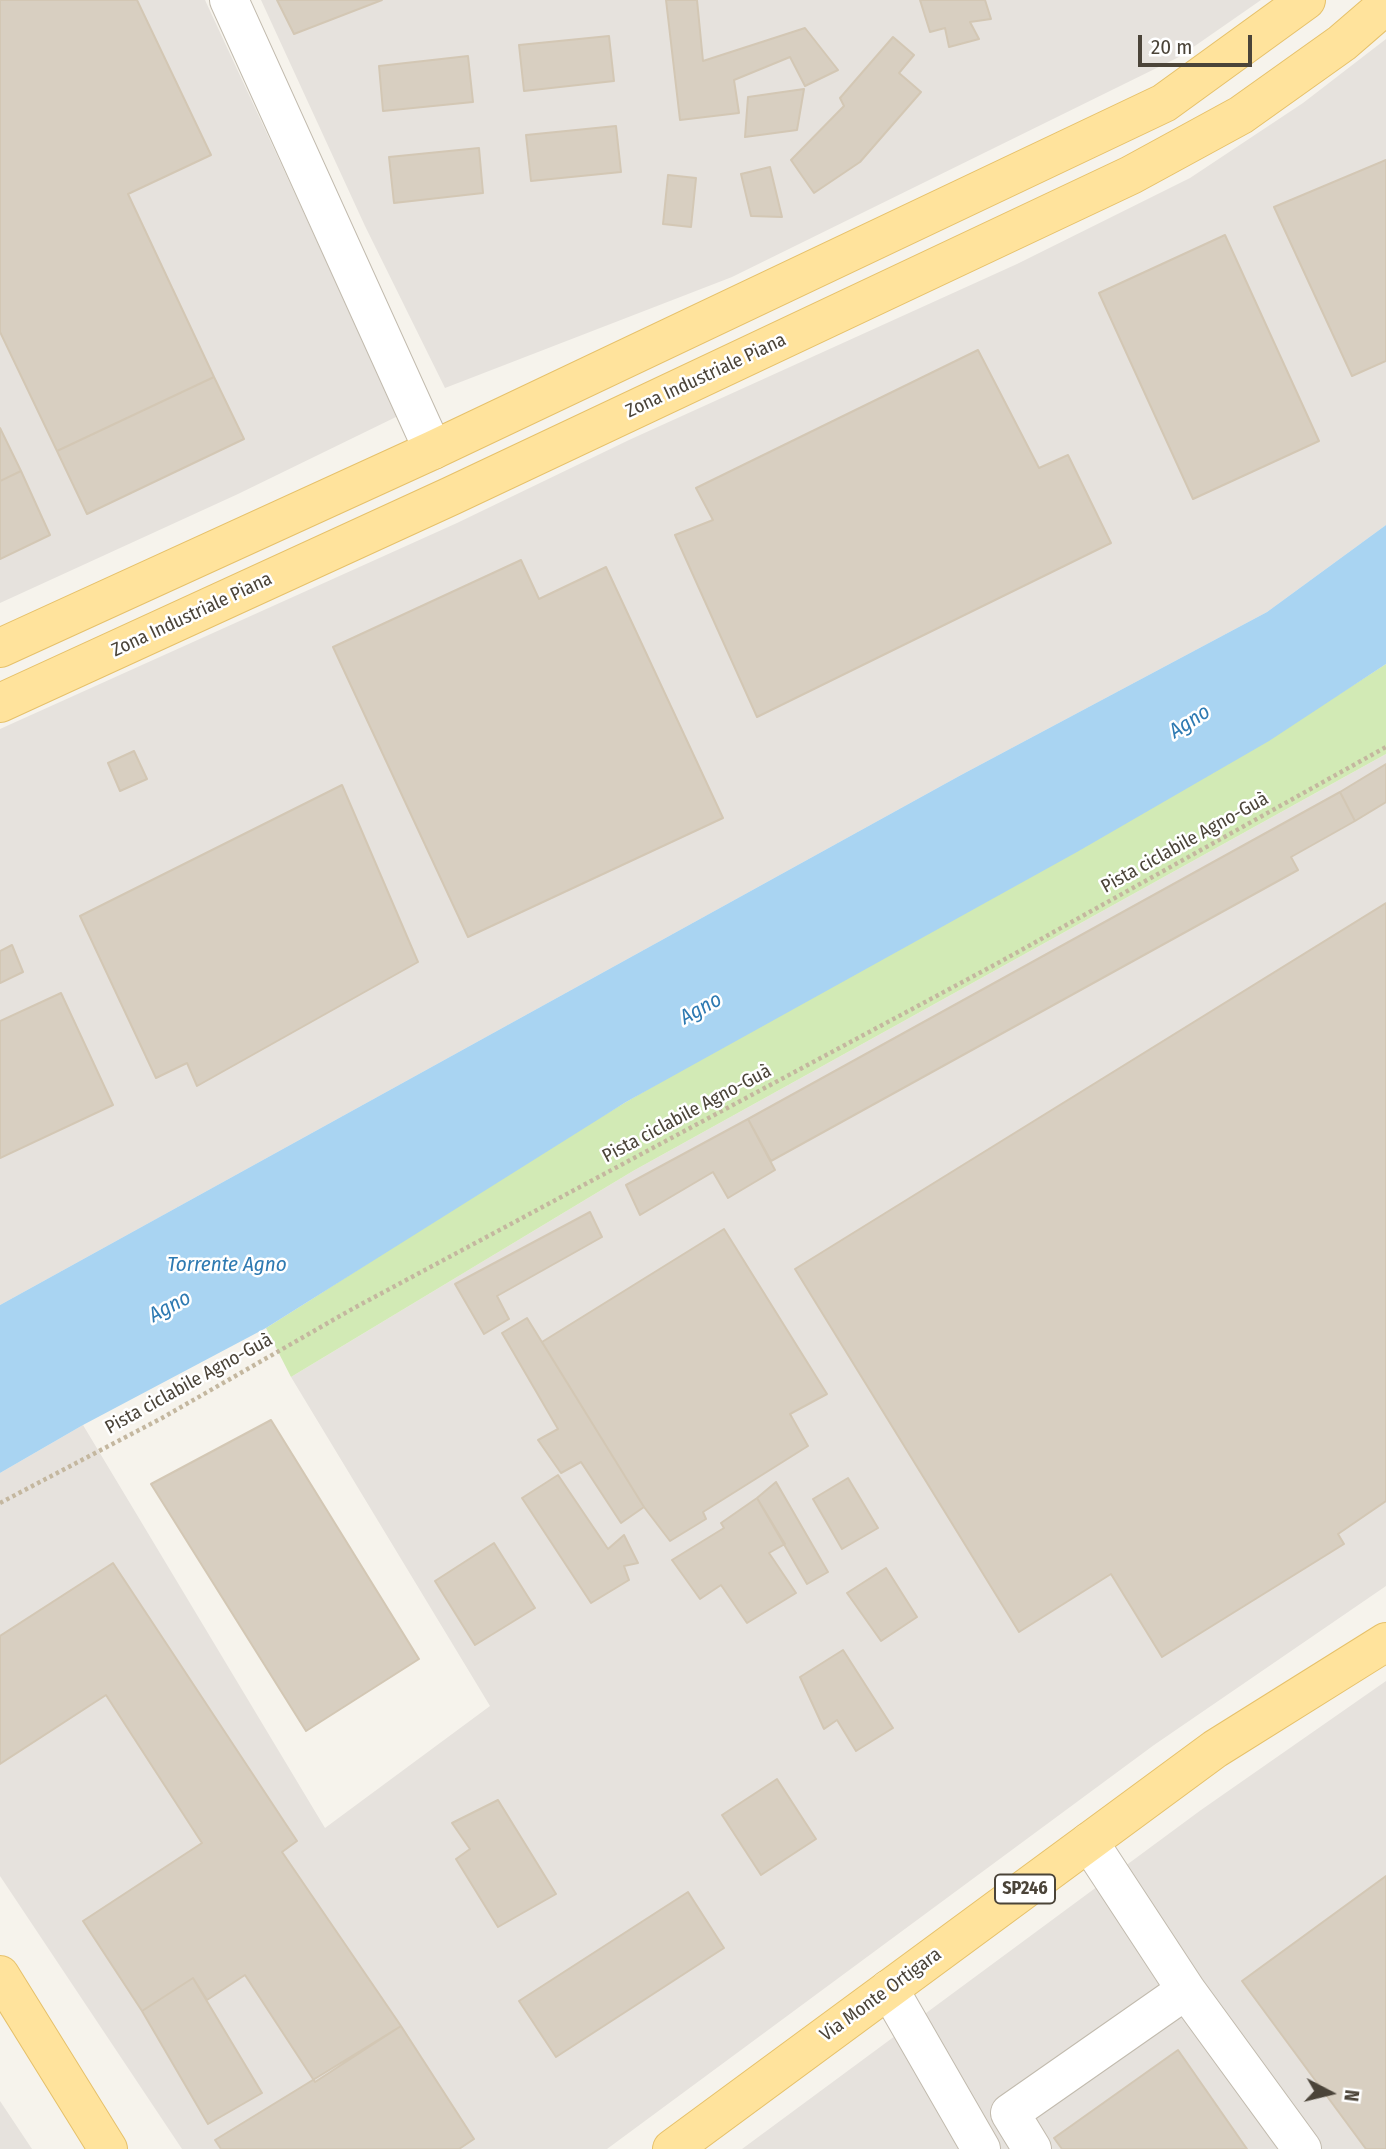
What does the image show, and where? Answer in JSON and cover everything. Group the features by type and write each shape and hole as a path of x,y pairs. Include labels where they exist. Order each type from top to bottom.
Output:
{"main road":[{"path":"0,648 433,450 1164,103 1306,0"},
{"name":"Zona Industriale Piana","path":"0,703 451,496 1131,175 1241,115 1342,44 1386,5"},
{"name":"Via Monte Ortigara","path":"672,2149 1214,1749 1386,1642"},
{"path":"0,1975 108,2149"}],"street":[{"path":"229,0 433,450"},
{"path":"1089,1842 1186,1990 1302,2149"},
{"path":"889,1989 981,2149"},
{"path":"1032,2149 1010,2113 1186,1990"}],"path":[{"name":"Pista ciclabile Agno-Guà","path":"0,1503 162,1418 366,1301 998,963 1386,747"}],"shaded area":[{"path":"0,0 205,0 398,416 238,494 0,603"},
{"path":"261,0 1261,0 1179,57 732,277 445,388 365,226"},
{"path":"1386,39 1386,525 1267,612 961,775 0,1305 0,729 457,523 629,440 1017,264 1190,178 1303,103"},
{"path":"1386,754 1386,1586 1154,1745 607,2149 182,2149 0,1876 0,1473 83,1425 325,1828 490,1706 291,1377 633,1171"},
{"path":"1386,1681 1386,2149 742,2149 1201,1810"},
{"path":"0,2101 32,2149 0,2149"}],"green space":[{"path":"1386,664 1386,754 633,1171 291,1377 266,1328 580,1129 721,1047 1199,780"}],"water":[{"name":"Torrente Agno","path":"1386,525 1386,664 1269,741 1077,852 626,1102 266,1328 83,1425 0,1473 0,1305 961,775 1267,612"}],"building":[{"path":"0,0 137,0 211,155 128,194 214,377 57,451 0,332"},
{"path":"277,0 382,0 294,34"},
{"path":"666,0 697,0 703,61 805,28 838,70 805,86 790,57 734,80 739,113 680,120"},
{"path":"920,0 985,0 991,19 970,22 979,39 949,47 945,28 930,32"},
{"path":"609,36 614,81 524,91 519,45"},
{"path":"893,37 914,55 899,73 921,92 860,162 814,193 791,160 844,106 840,98"},
{"path":"468,56 473,102 383,111 379,66"},
{"path":"804,89 797,130 745,137 748,97"},
{"path":"616,126 621,172 531,181 526,135"},
{"path":"479,148 483,193 394,203 389,157"},
{"path":"1386,160 1386,361 1352,376 1274,207"},
{"path":"770,167 782,217 751,216 741,174"},
{"path":"668,175 696,178 691,227 663,224"},
{"path":"1225,235 1319,441 1193,499 1099,293"},
{"path":"978,350 1039,468 1068,455 1111,543 757,717 675,535 713,520 696,488"},
{"path":"214,377 244,439 87,514 57,451"},
{"path":"0,428 21,471 0,481"},
{"path":"21,471 50,535 0,559 0,481"},
{"path":"521,560 539,599 606,567 723,818 468,937 333,647"},
{"path":"134,751 147,779 120,791 108,763"},
{"path":"1386,764 1386,802 1355,821 1340,792"},
{"path":"342,785 418,962 197,1086 187,1063 156,1078 80,916"},
{"path":"1340,792 1355,821 1291,857 1298,870 771,1161 748,1119"},
{"path":"1386,903 1386,1501 1338,1534 1344,1544 1162,1657 1111,1574 1019,1632 795,1269"},
{"path":"12,945 23,972 0,983 0,951"},
{"path":"61,993 113,1105 0,1158 0,1021"},
{"path":"748,1119 775,1170 728,1198 713,1172 640,1215 626,1185"},
{"path":"590,1212 602,1237 497,1296 509,1319 484,1334 455,1284"},
{"path":"724,1229 827,1394 790,1414 808,1446 703,1512 706,1519 670,1541 644,1507 542,1342"},
{"path":"527,1318 644,1507 621,1523 581,1462 561,1473 538,1440 558,1429 502,1333"},
{"path":"271,1420 419,1659 306,1731 151,1484"},
{"path":"558,1475 608,1549 624,1535 638,1563 624,1566 629,1580 591,1603 522,1498"},
{"path":"848,1478 878,1528 842,1549 813,1499"},
{"path":"776,1482 828,1572 807,1584 757,1498"},
{"path":"757,1498 785,1544 769,1553 796,1593 747,1623 721,1585 700,1599 672,1560 724,1528 721,1523"},
{"path":"494,1543 535,1608 475,1645 435,1581"},
{"path":"113,1563 297,1841 282,1852 401,2026 315,2082 245,1975 207,2000 193,1978 142,2011 83,1921 202,1843 106,1695 0,1764 0,1636"},
{"path":"886,1568 917,1617 881,1641 847,1593"},
{"path":"843,1650 893,1728 856,1751 837,1720 824,1729 800,1677"},
{"path":"777,1779 816,1839 761,1875 722,1815"},
{"path":"498,1800 556,1894 498,1927 456,1859 470,1849 452,1823"},
{"path":"1386,1876 1386,2149 1366,2149 1242,1981"},
{"path":"688,1892 724,1948 556,2057 519,2001"},
{"path":"193,1978 262,2093 208,2124 142,2011"},
{"path":"401,2026 474,2139 459,2149 221,2149 215,2140"},
{"path":"1178,2050 1247,2149 1062,2149 1054,2138"}],"water label":[{"name":"Agno","path":"1190,722"},
{"name":"Agno","path":"701,1009"},
{"name":"Agno","path":"170,1307"}]}
